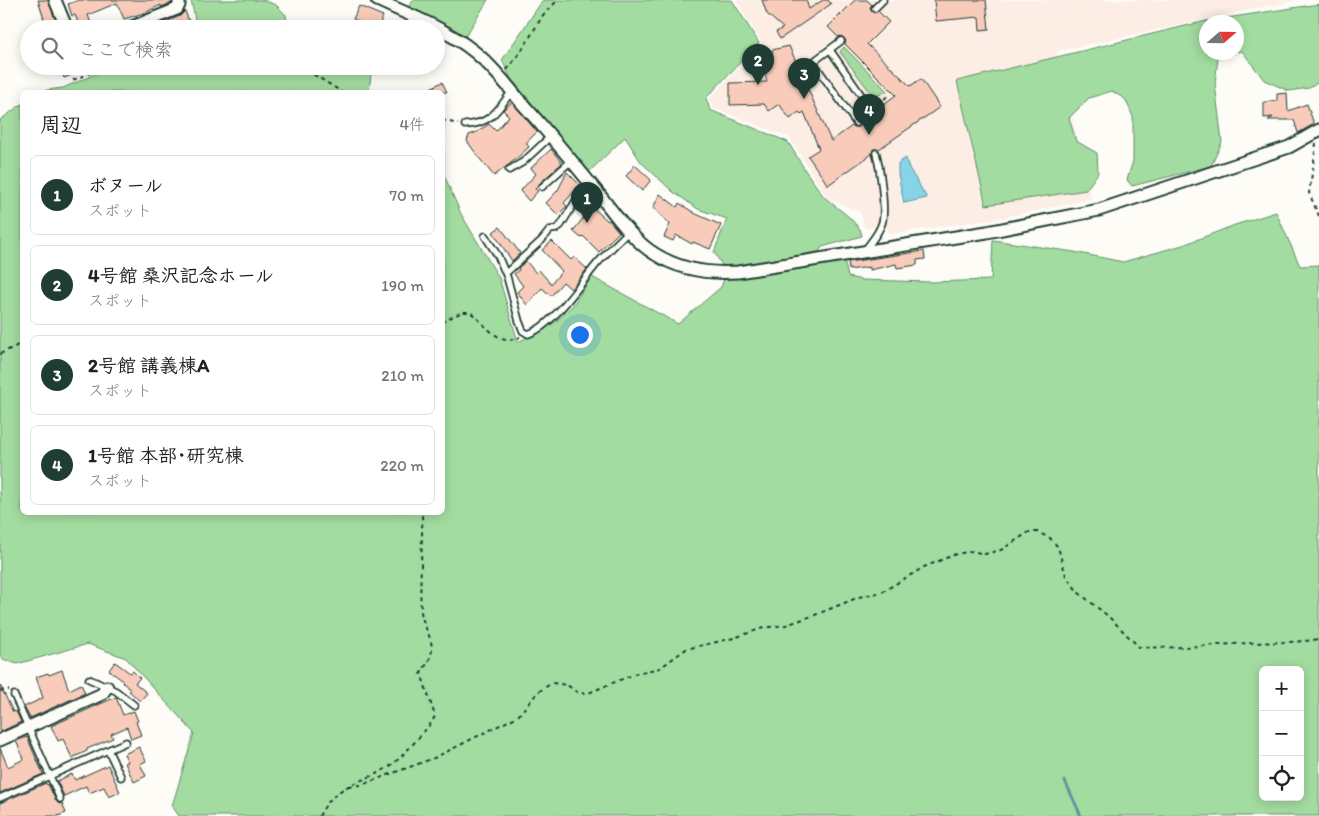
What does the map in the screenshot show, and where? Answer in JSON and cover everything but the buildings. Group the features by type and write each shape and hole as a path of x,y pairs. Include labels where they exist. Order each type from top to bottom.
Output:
{"street":[{"path":"150,20 177,9 179,0"},
{"path":"377,0 422,20"},
{"path":"57,1 64,20"},
{"path":"445,32 477,54 501,78 645,248 671,263 720,273 738,272 865,250 987,232 1099,210 1289,147 1318,130"},
{"path":"0,740 102,694 107,687"}],"lane":[{"path":"875,8 883,0"},
{"path":"841,41 814,62 856,123"},
{"path":"830,50 875,109"},
{"path":"466,125 475,125 485,121 497,111 512,91"},
{"path":"509,170 523,162 551,136"},
{"path":"865,250 874,239 883,221 882,184 876,153"},
{"path":"542,187 571,161"},
{"path":"506,274 550,230 556,229 561,225 588,182"},
{"path":"485,236 498,256 506,274 522,329 525,333 530,333 552,318 598,263 629,231"},
{"path":"89,678 116,691 134,705"},
{"path":"13,694 60,799"},
{"path":"0,798 126,742"},
{"path":"108,750 121,777"}],"path":[{"path":"501,78 524,47 543,15 558,0"},
{"path":"73,80 86,75"},
{"path":"315,75 339,90"},
{"path":"875,109 889,94"},
{"path":"445,121 466,125"},
{"path":"1318,130 1309,193 1319,216"},
{"path":"445,320 462,312 470,312 487,329 505,339 512,340 525,333"},
{"path":"0,354 20,344"},
{"path":"319,816 331,798 339,791 393,764 432,722 435,716 421,672 431,658 432,649 431,639 422,614 422,515"},
{"path":"349,786 361,785 434,758 518,716 538,692 552,683 567,685 577,692 586,694 637,673 660,668 686,648 734,638 763,628 793,623 859,597 882,592 924,567 956,554 972,551 986,554 1001,550 1029,532 1038,532 1050,538 1058,547 1066,576 1078,592 1108,616 1139,647 1167,648 1301,642 1319,639"},
{"path":"0,691 7,690 13,694"}],"shaded area":[{"path":"740,0 1297,0 1226,15 1199,15 1199,21 1057,51 1091,199 1007,217 891,234 887,228 865,228 860,212 827,198 790,138 713,108 709,99 762,44 737,2"}],"green space":[{"path":"191,0 263,0 276,5 286,15 287,20 195,20"},
{"path":"413,0 488,0 465,37 445,27 445,20 432,20 409,8"},
{"path":"543,0 732,0 759,43 706,98 710,110 788,142 824,197 849,217 860,229 862,236 822,247 818,253 724,268 714,252 727,219 698,209 672,191 641,162 625,137 589,172 510,77 502,60"},
{"path":"1319,4 1319,82 1309,88 1289,91 1264,80 1244,54 1244,15"},
{"path":"1199,23 1199,60 1218,60 1215,84 1222,142 1211,166 1132,186 1127,180 1133,161 1133,117 1126,100 1112,91 1089,98 1069,118 1076,141 1097,153 1098,173 1086,190 986,205 957,81"},
{"path":"844,47 887,91 874,97 840,52"},
{"path":"93,75 371,75 369,90 47,90 63,88"},
{"path":"20,105 20,515 445,515 445,177 461,214 499,278 518,342 554,323 572,306 592,277 678,324 721,287 725,277 844,259 848,277 862,280 931,282 991,280 993,240 1074,252 1123,262 1183,245 1276,212 1300,266 1319,265 1319,816 179,816 172,806 194,733 126,658 88,644 17,664 0,658 0,120"}],"water":[{"path":"906,158 909,168 927,198 904,203 898,174 898,163"}],"waterway":[{"path":"1065,781 1081,816"}],"place":[{"name":"4号館 桑沢記念ホール","path":"758,85"},
{"name":"2号館 講義棟A","path":"804,99"},
{"name":"1号館 本部･研究棟","path":"869,135"},
{"name":"ボヌール","path":"587,223"}]}
